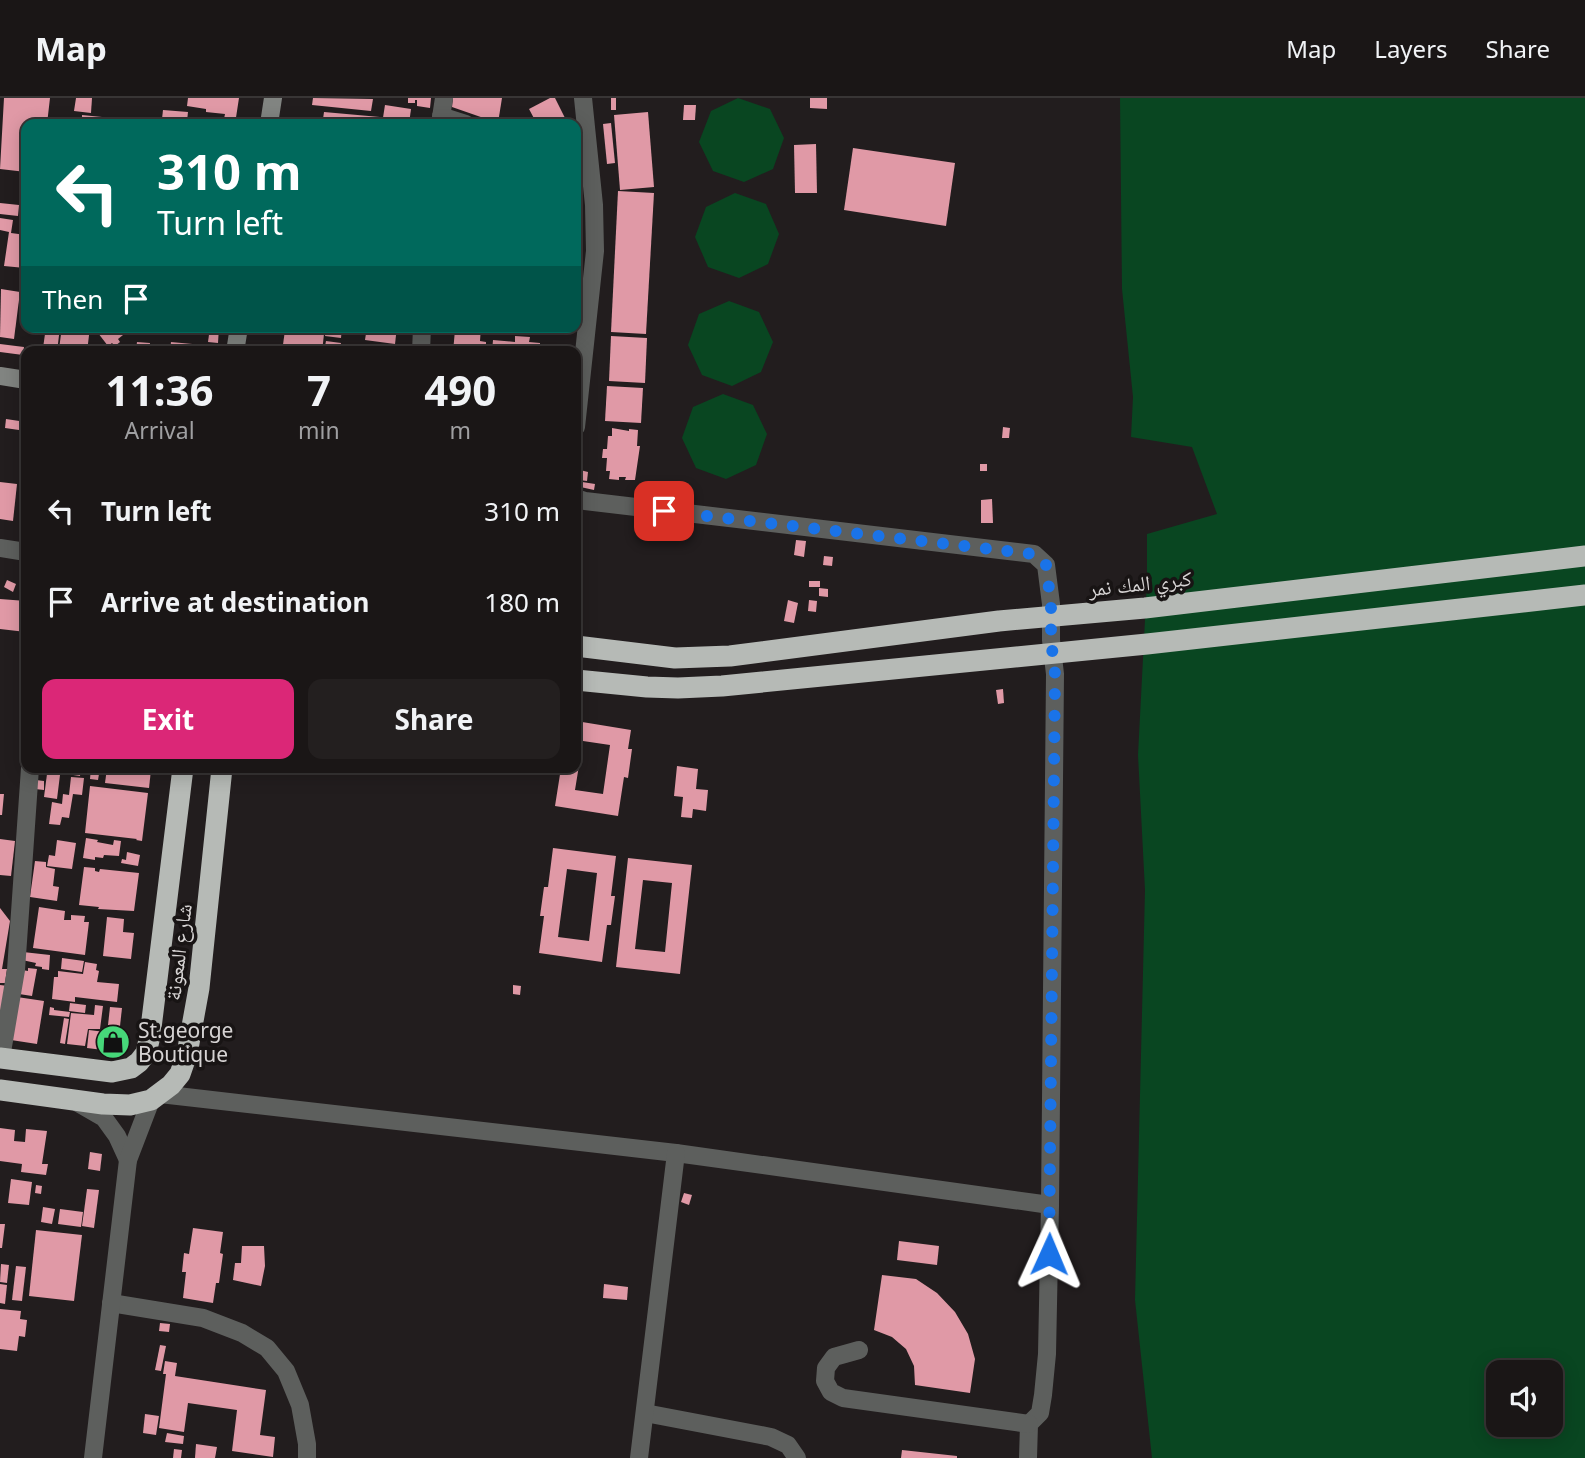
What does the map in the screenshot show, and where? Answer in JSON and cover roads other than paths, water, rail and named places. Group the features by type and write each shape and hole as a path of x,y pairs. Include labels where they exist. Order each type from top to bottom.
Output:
{"highway":[{"name":"كبري المك نمر","path":"581,647 675,658 730,656 999,621 1145,608 1585,556"},
{"path":"581,680 647,687 722,686 999,659 1585,595"},
{"name":"شارع المعونة","path":"0,1058 112,1072 131,1068 146,1053 182,773"},
{"name":"شارع المعونة","path":"155,1097 180,1074 187,1054 202,962 221,773"},
{"path":"0,1090 103,1104 130,1105 155,1097"}],"street":[{"path":"270,119 272,98"},
{"path":"581,381 595,251 594,205 582,151 583,98"},
{"path":"0,376 21,379"},
{"path":"581,500 1034,554 1046,565 1055,674 1051,1205 1046,1367 1040,1413 1030,1424 1028,1458"},
{"path":"0,548 21,551"},
{"path":"0,1058 16,970 30,773"},
{"path":"93,1458 128,1160 155,1097 676,1153 1051,1205"},
{"path":"72,1099 104,1118 117,1136 128,1160"},
{"path":"639,1458 676,1153"},
{"path":"111,1303 203,1318 242,1333 267,1348 286,1371 300,1405 307,1458"},
{"path":"859,1350 834,1357 826,1368 825,1381 831,1392 843,1398 1030,1424"},
{"path":"645,1413 771,1437 788,1445 797,1458"}],"place":[{"name":"St.george Boutique","path":"113,1042"}]}
